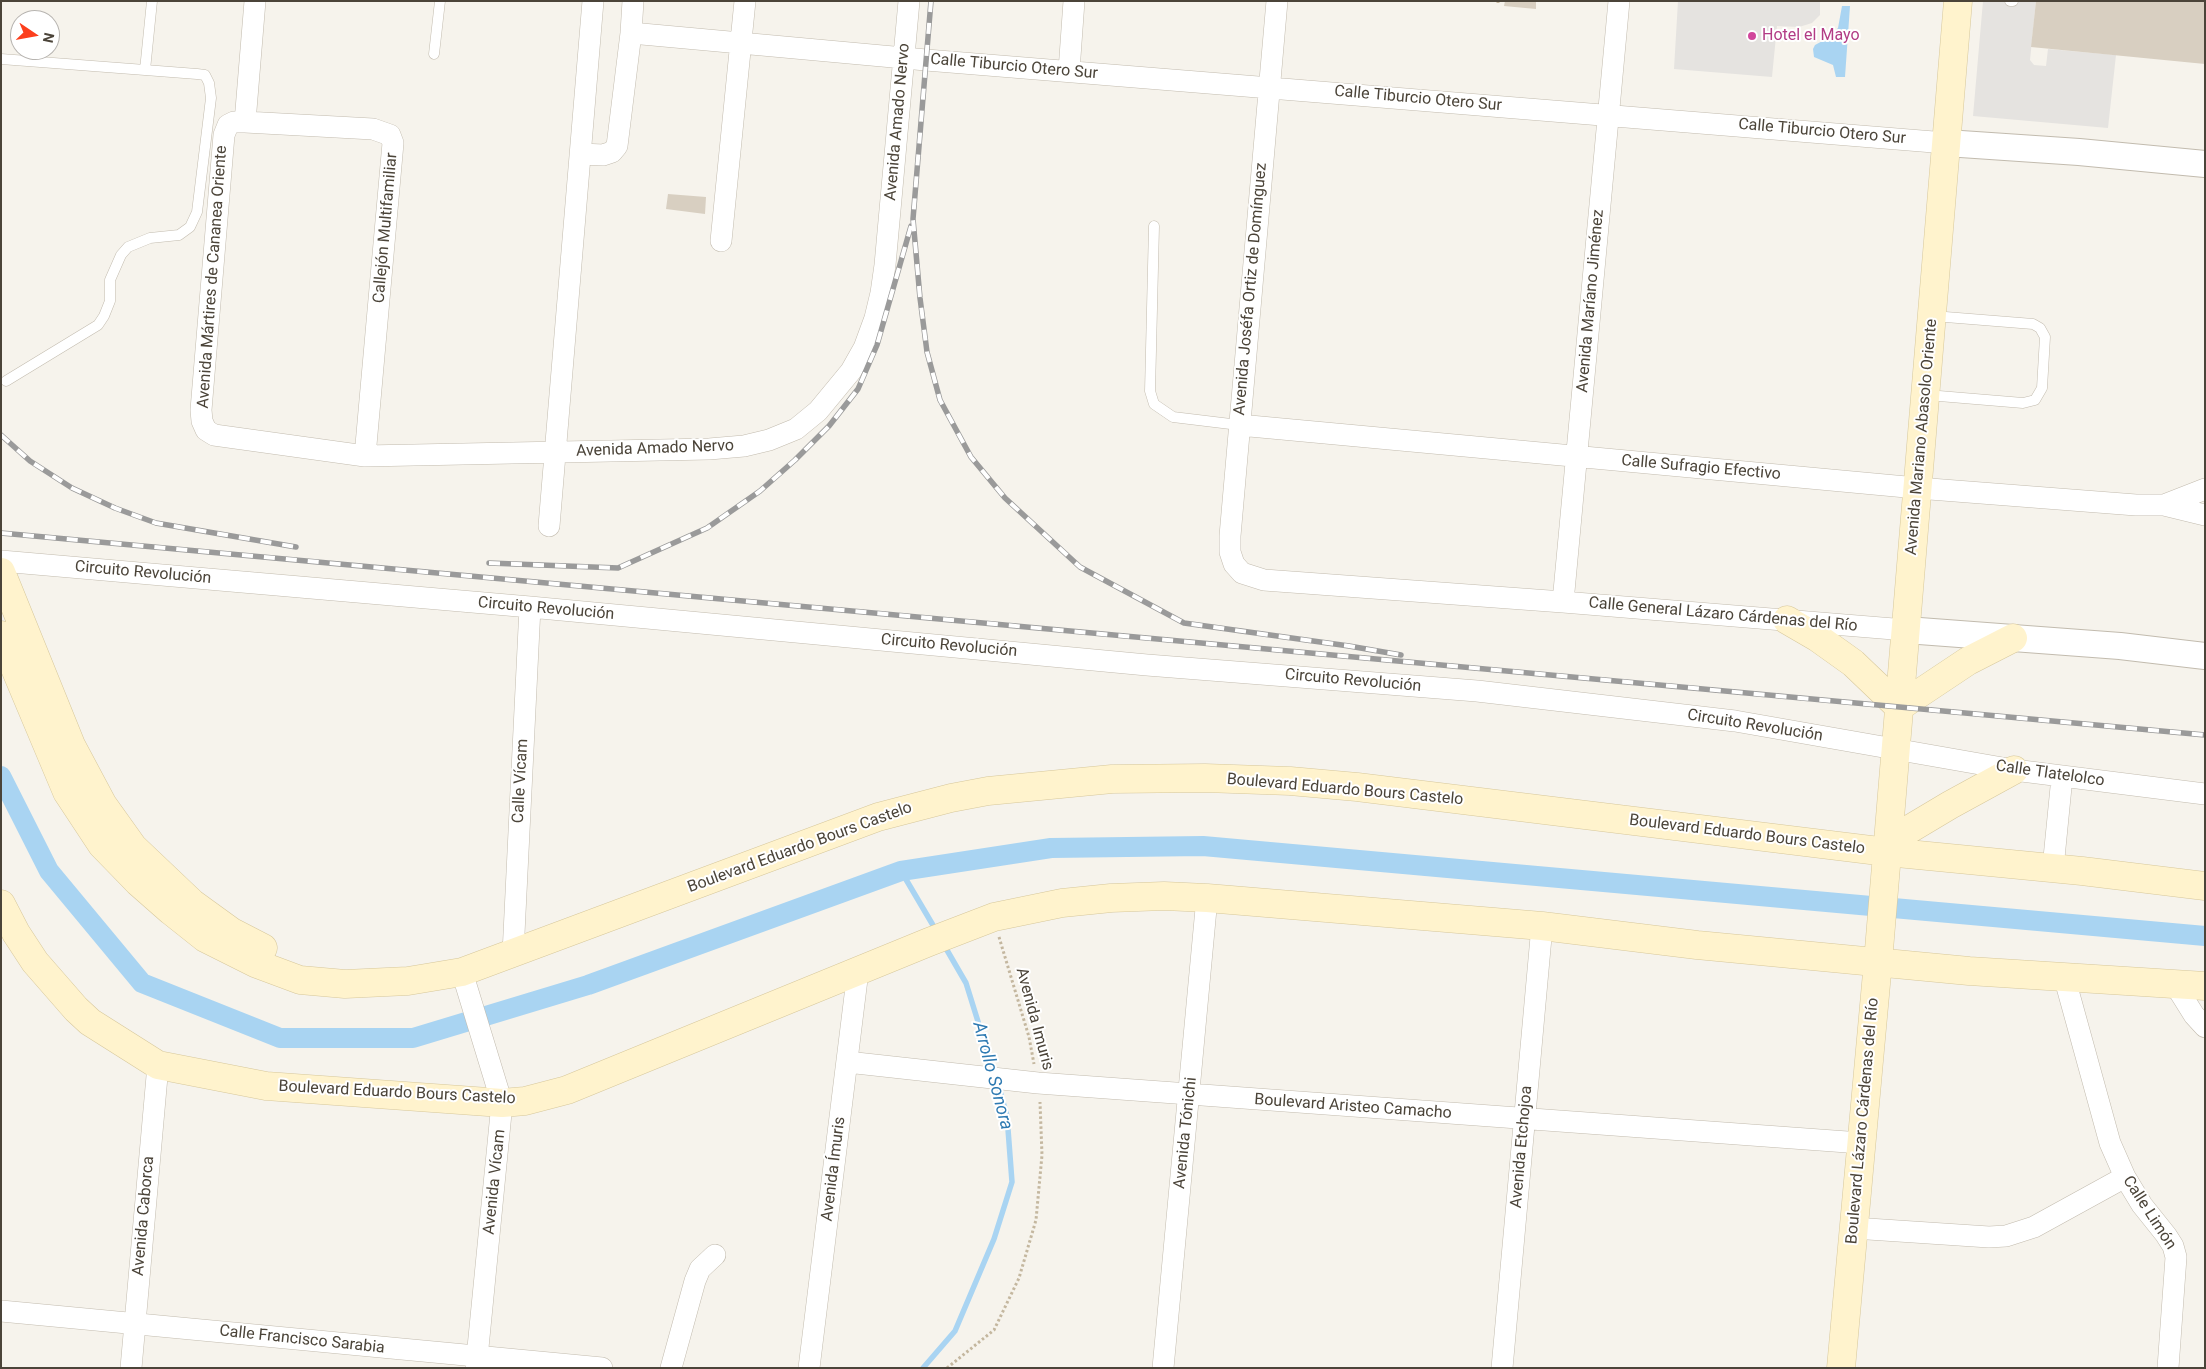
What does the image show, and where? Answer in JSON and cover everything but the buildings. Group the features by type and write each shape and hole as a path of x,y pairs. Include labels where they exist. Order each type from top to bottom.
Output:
{"main road":[{"name":"Avenida Mariano Abasolo Oriente","path":"1886,856 1958,1"},
{"path":"1,572 71,745 103,805 133,846 192,903 232,932 301,967 344,984"},
{"path":"1787,620 1818,638 1853,663 1899,707 1961,665 2013,638"},
{"name":"Boulevard Eduardo Bours Castelo","path":"1,635 66,792 102,844 138,882 205,938 257,964 300,980 344,984 464,978 513,954 878,817 951,798 988,791 1095,780 1205,778 1300,782 1367,788 1886,856 2053,868 2205,886"},
{"path":"1886,856 1950,805 2014,770"},
{"name":"Boulevard Lázaro Cárdenas del Río","path":"1841,1368 1879,955 1886,856"},
{"name":"Boulevard Eduardo Bours Castelo","path":"1,904 16,933 35,962 90,1022 158,1065 266,1086 501,1098 525,1101 567,1090 858,971 994,918 1040,906 1084,900 1164,896 1207,898 1542,926 1697,944 1879,955 1969,971 2205,986"},
{"path":"1,939 21,966 49,993 90,1022"}],"street":[{"name":"Avenida Mártires de Cananea Oriente","path":"206,430 202,421 202,410 224,135 236,123 255,1"},
{"path":"548,526 593,1"},
{"path":"581,154 603,155 612,152 617,146 631,33 633,1"},
{"path":"721,241 745,1"},
{"name":"Avenida Amado Nervo","path":"206,430 222,437 365,456 709,449 744,446 769,440 796,429 818,411 851,371 864,348 876,318 882,293 909,1"},
{"path":"1068,71 1074,1"},
{"name":"Avenida Joséfa Ortiz de Domínguez","path":"1242,573 1234,564 1230,552 1239,425 1277,1"},
{"name":"Avenida Maríano Jiménez","path":"1563,602 1619,1"},
{"name":"Calle Tiburcio Otero Sur","path":"631,33 1068,71 1946,143 2080,152 2205,164"},
{"name":"Callejón Multifamiliar","path":"236,123 373,129 390,136 393,143 365,456"},
{"name":"Calle Sufragio Efectivo","path":"1239,425 1917,488 2136,505 2164,504 2205,515"},
{"name":"Calle Sufragio Efectivo","path":"2164,504 2205,489"},
{"name":"Circuito Revolución","path":"1,561 530,607 1137,664 1477,691 1736,721 1896,748"},
{"name":"Calle General Lázaro Cárdenas del Río","path":"1242,573 1264,580 2120,646 2205,656"},
{"name":"Calle Vícam","path":"513,954 530,607"},
{"name":"Calle Tlatelolco","path":"1896,748 2014,770 2205,794"},
{"path":"2053,868 2062,777"},
{"name":"Avenida Tónichi","path":"1162,1368 1190,1095 1207,898"},
{"name":"Avenida Etchojoa","path":"1502,1368 1542,926"},
{"name":"Avenida Ímuris","path":"809,1368 858,971"},
{"name":"Calle Limón","path":"2064,976 2110,1143 2125,1177 2142,1205 2166,1235 2173,1246 2176,1257 2168,1368"},
{"name":"Avenida Vícam","path":"464,978 501,1098 477,1362"},
{"path":"2174,983 2194,1015 2205,1027"},
{"name":"Boulevard Aristeo Camacho","path":"847,1062 1038,1083 1861,1143"},
{"name":"Avenida Caborca","path":"130,1368 158,1065"},
{"path":"1853,1228 1989,1238 2006,1236 2034,1226 2125,1177"},
{"path":"671,1368 695,1281 700,1269 715,1255"},
{"name":"Calle Francisco Sarabia","path":"1,1310 134,1323 477,1362 602,1368"}],"lane":[{"path":"145,70 152,1"},
{"path":"434,54 440,1"},
{"path":"1,59 205,75 209,83 211,98 198,212 190,227 179,235 150,238 128,247 120,255 110,280 110,301 98,325 6,381"},
{"path":"1154,226 1150,392 1154,404 1173,417 1239,425"},
{"path":"1925,395 2022,403 2036,400 2042,388 2046,337 2040,328 2033,324 1932,316"}],"path":[{"name":"Avenida Imuris","path":"947,1368 994,1330 1019,1278 1036,1220 1042,1156 1038,1083 1029,1037 1012,986 994,918"}],"shaded area":[{"path":"1678,1 1820,1 1820,15 1812,23 1799,27 1777,26 1772,77 1674,69"},
{"path":"1983,1 2036,1 2030,60 2034,65 2046,66 2048,49 2116,55 2108,128 1973,116"}],"water":[{"path":"1842,6 1850,6 1845,77 1836,77 1833,65 1814,57 1813,49 1815,45 1828,38 1838,28"}],"waterway":[{"path":"1,776 49,871 142,983 280,1038 413,1038 588,985 901,871 1051,848 1203,846 2205,936"},
{"name":"Arrollo Sonora","path":"901,871 937,932"},
{"name":"Arrollo Sonora","path":"944,945 966,983 994,1073"},
{"name":"Arrollo Sonora","path":"923,1368 955,1331 994,1239 1012,1182 1007,1116 998,1084"}],"railway":[{"path":"931,1 913,219 927,352 940,400 971,457 1005,498 1080,567 1184,623 1401,655"},
{"path":"489,563 618,568 707,528 760,491 829,426 858,389 877,345 911,226"},
{"path":"1,435 30,461 72,488 115,508 156,523 296,547"},
{"path":"1,533 2205,735"}],"place":[{"name":"Hotel el Mayo","path":"1752,36"}]}
